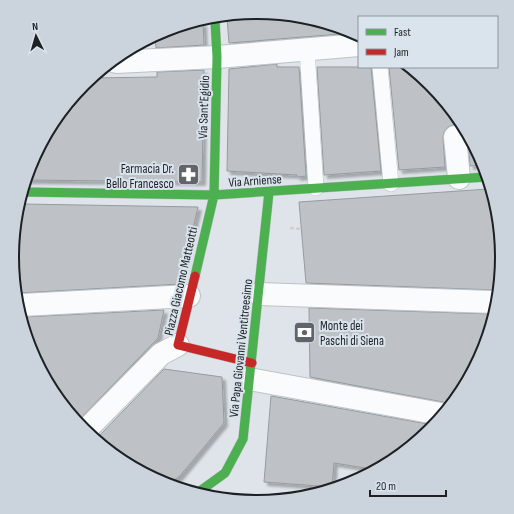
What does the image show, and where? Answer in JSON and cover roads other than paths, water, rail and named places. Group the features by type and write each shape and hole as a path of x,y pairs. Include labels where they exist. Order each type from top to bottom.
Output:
{"main road":[{"name":"Via Sant'Egidio","path":"214,195 217,57 215,23"},
{"name":"Via Arniense","path":"28,192 214,195 391,184 481,176"},
{"name":"Via Papa Giovanni Ventitreesimo","path":"203,489 225,473 243,439 269,192"},
{"name":"Piazza Giacomo Matteotti","path":"214,195 178,345 250,371"}],"street":[{"path":"125,59 142,53 217,57 358,45"},
{"path":"455,137 459,178"},
{"path":"259,294 490,302"},
{"path":"24,305 189,296"},
{"path":"90,426 161,354 178,345"},
{"path":"250,371 437,413"}],"lane":[{"path":"307,50 316,188"},
{"path":"380,68 391,184"}],"place":[{"name":"Farmacia Dr. Bello Francesco","path":"189,175"},
{"name":"Monte dei Paschi di Siena","path":"304,332"}]}
